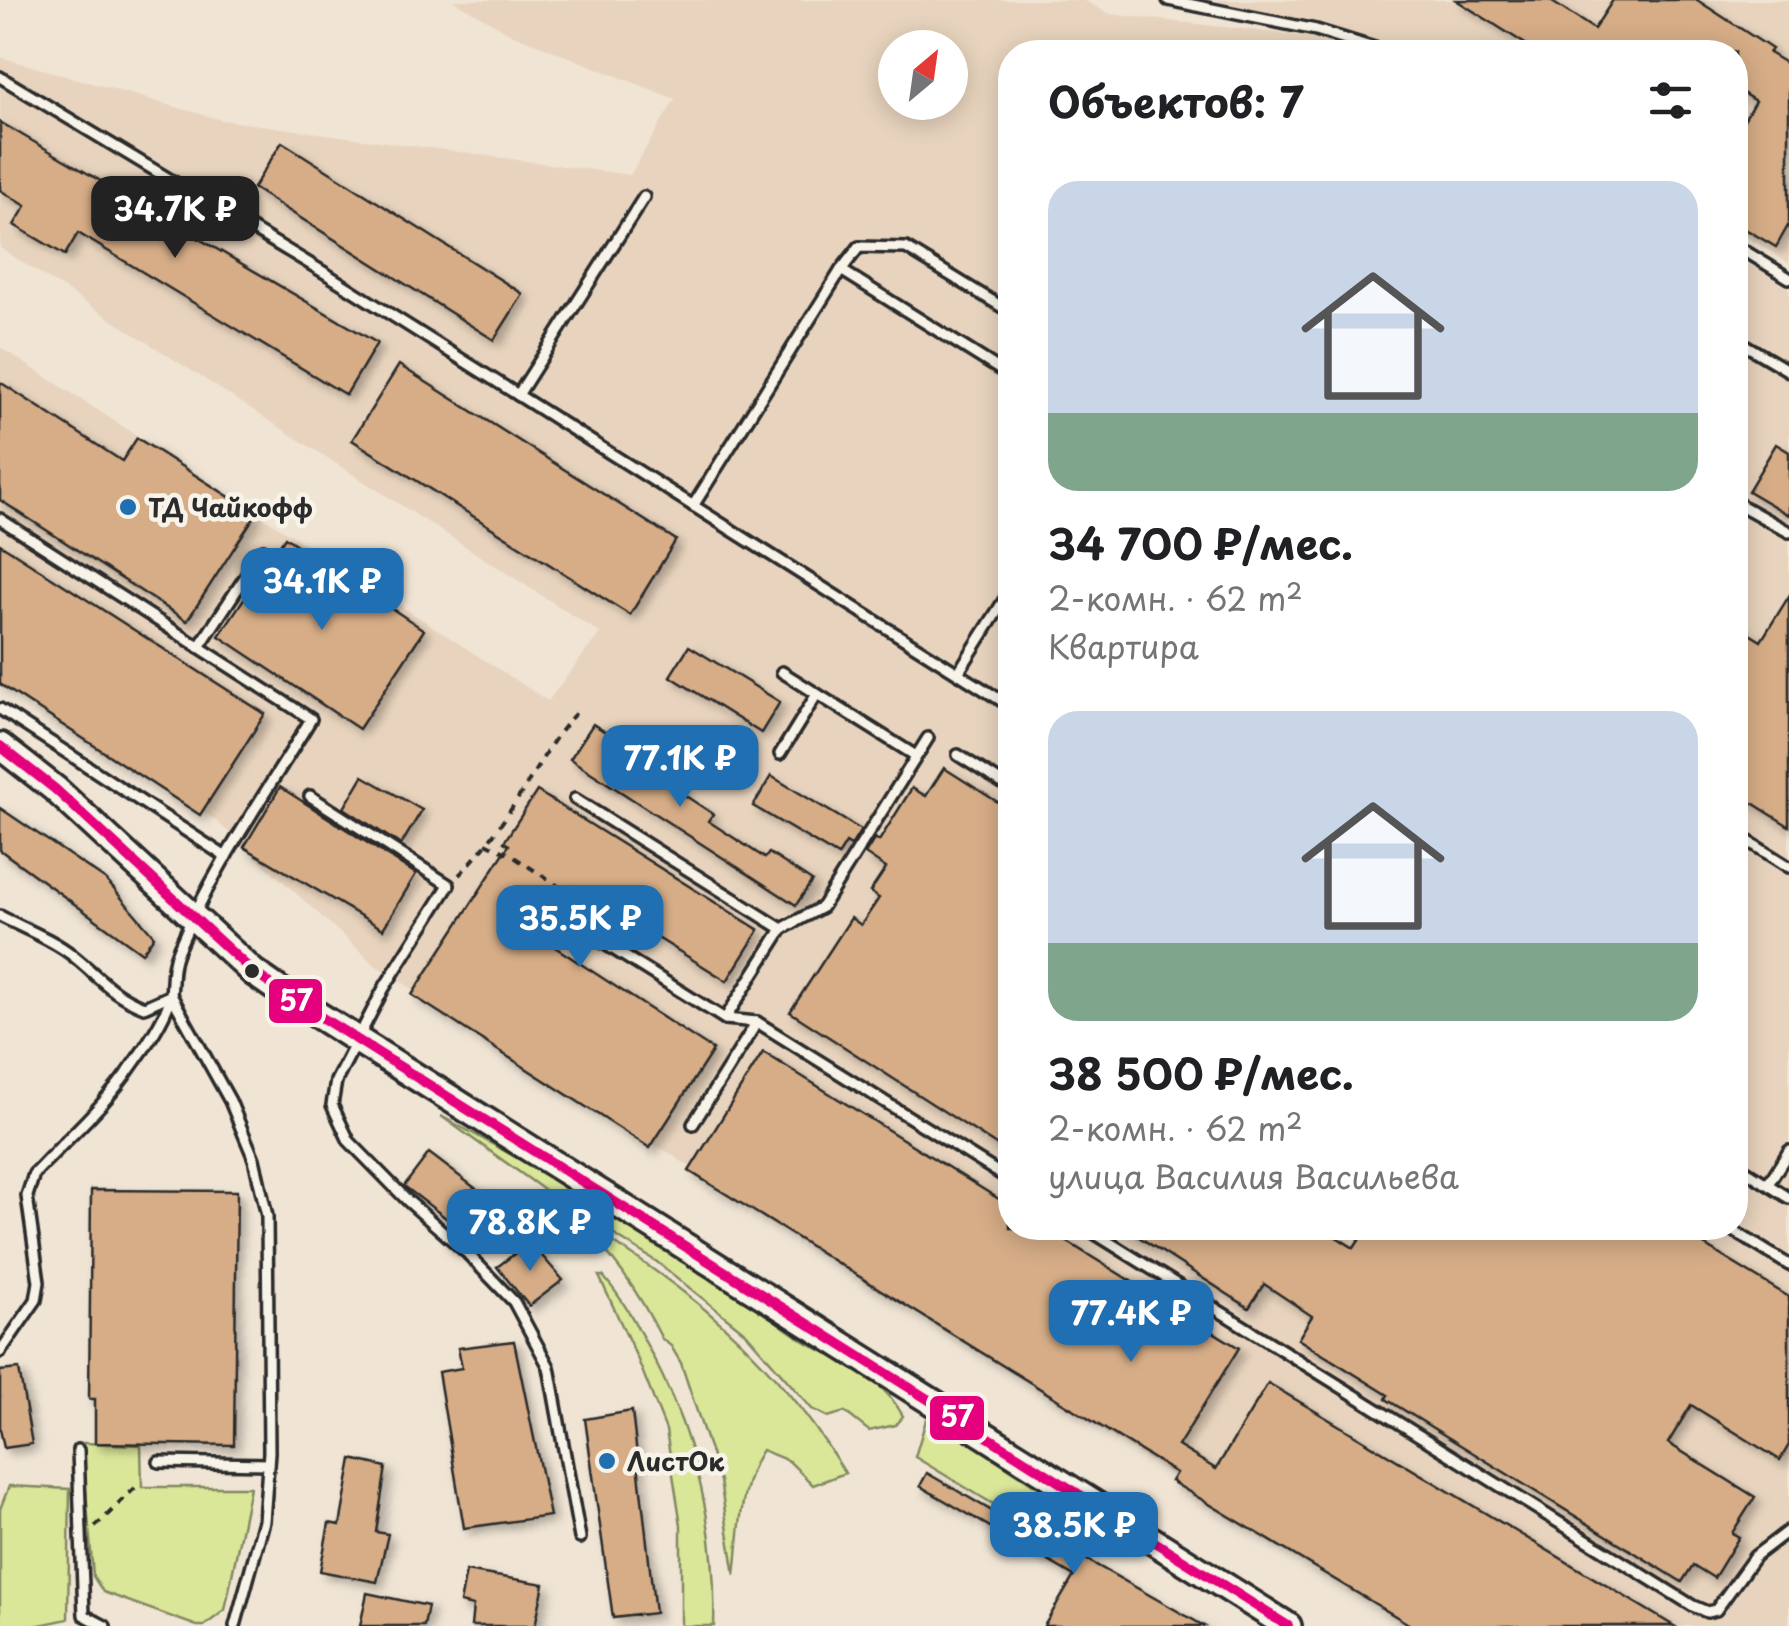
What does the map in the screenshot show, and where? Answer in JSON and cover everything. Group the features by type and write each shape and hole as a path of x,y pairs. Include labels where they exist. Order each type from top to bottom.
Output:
{"main road":[{"path":"0,746 55,789 253,972 1288,1626"}],"lane":[{"path":"1168,0 1348,40"},
{"path":"0,77 308,263 998,698"},
{"path":"518,396 644,196"},
{"path":"692,506 859,247 906,248 998,305"},
{"path":"1748,252 1789,278"},
{"path":"841,270 998,368"},
{"path":"1748,346 1789,371"},
{"path":"1748,509 1789,532"},
{"path":"0,519 311,719 226,857 194,919 172,966 171,995 130,1070 34,1174 27,1196 39,1282 36,1300 0,1352"},
{"path":"199,647 262,550"},
{"path":"958,673 998,609"},
{"path":"782,672 916,756"},
{"path":"780,754 817,694"},
{"path":"0,709 226,857"},
{"path":"726,1019 782,928 822,908 928,738"},
{"path":"958,755 998,780"},
{"path":"310,796 449,885 384,988 336,1081 332,1105 349,1141 514,1302 549,1366 580,1538"},
{"path":"575,799 782,928"},
{"path":"1748,841 1789,867"},
{"path":"0,916 71,954 122,998 144,1007 171,995"},
{"path":"572,924 726,1019 758,1022 998,1172"},
{"path":"171,995 230,1101 254,1160 266,1216 268,1464 264,1521 235,1626"},
{"path":"694,1124 758,1022"},
{"path":"1768,1184 1789,1151"},
{"path":"1748,1172 1789,1198"},
{"path":"1105,1240 1692,1606 1707,1612 1716,1610 1756,1556 1789,1530"},
{"path":"1748,1240 1789,1265"},
{"path":"78,1450 84,1615 99,1625"},
{"path":"158,1462 268,1464"}],"path":[{"path":"449,885 486,843 565,724 578,711"},
{"path":"486,843 572,895 572,924"},
{"path":"81,1541 138,1485"}],"shaded area":[{"path":"452,0 1083,0 1110,14 1327,40 998,40 998,1240 1748,1240 1748,263 1789,288 1789,1626 1408,1626 375,965 214,819 0,679 0,347 548,701 600,633 0,248 0,57 222,120 630,175 675,99 513,35"},
{"path":"1215,0 1789,0 1789,263 1748,238 1748,40 1371,40"}],"green space":[{"path":"441,1116 627,1222 794,1334 872,1379 903,1416 895,1425 869,1431 845,1412 828,1417 812,1409 746,1333 657,1262 547,1192"},
{"path":"570,1215 652,1268 724,1326 788,1393 845,1473 813,1485 789,1461 762,1450 745,1494 735,1575 720,1481 681,1363 622,1272"},
{"path":"599,1276 618,1295 641,1335 668,1387 692,1453 708,1520 714,1626 681,1626 681,1525 666,1430"},
{"path":"926,1420 939,1422 1039,1488 1023,1522 915,1457"},
{"path":"82,1443 141,1445 142,1487 250,1487 225,1610 204,1626 103,1592 93,1576"},
{"path":"9,1486 70,1489 68,1619 35,1626 0,1626 0,1509"}],"building":[{"path":"1456,0 1549,0 1594,29 1613,0 1697,0 1772,49 1769,53 1789,65 1789,224 1776,247 1748,231 1748,113 1755,101 1748,96 1748,40 1519,40"},
{"path":"0,122 377,343 346,395 78,233 65,255 14,225 26,206 0,190"},
{"path":"282,142 523,294 494,340 253,188"},
{"path":"399,365 676,540 630,615 352,440"},
{"name":"ТД Чайкофф","path":"0,382 122,461 137,438 256,514 187,621 0,500"},
{"path":"1776,444 1789,452 1789,515 1748,491"},
{"path":"285,537 424,630 359,729 219,636"},
{"path":"0,544 265,714 200,815 0,684"},
{"path":"1789,596 1789,826 1748,800 1748,633 1761,641"},
{"path":"689,646 780,702 761,733 670,676"},
{"path":"593,724 671,775 666,783 713,814 708,821 765,858 769,853 812,881 796,905 570,759"},
{"path":"944,768 998,802 998,1146 790,1012 851,918 861,925 879,898 870,892 886,868 865,854 875,838 879,841 912,788 926,796"},
{"path":"363,776 422,810 401,845 344,808"},
{"path":"771,776 861,830 851,846 846,843 838,856 753,806"},
{"path":"280,787 416,874 383,929 244,847"},
{"path":"537,791 759,930 727,981 574,886 541,938 713,1050 650,1148 412,995 509,845 504,842"},
{"path":"0,808 106,880 154,936 142,953 0,850"},
{"path":"763,1052 998,1199 998,1240 1064,1240 1239,1348 1178,1446 1216,1469 1268,1383 1674,1626 1412,1626 1171,1481 1176,1473 689,1171"},
{"path":"429,1153 500,1207 476,1241 404,1186"},
{"path":"91,1190 237,1191 234,1445 95,1443 95,1399 89,1399"},
{"path":"1144,1240 1341,1240 1354,1248 1359,1240 1696,1240 1789,1297 1789,1445 1780,1460 1691,1405 1668,1443 1755,1497 1732,1533 1739,1537 1714,1578 1693,1565 1682,1582 1386,1399 1388,1395 1298,1339 1312,1316 1264,1284 1249,1308"},
{"path":"530,1242 563,1280 529,1306 497,1267"},
{"path":"514,1341 550,1516 464,1528 438,1372 462,1368 458,1348"},
{"path":"19,1369 32,1444 4,1448 0,1429 0,1371"},
{"path":"632,1411 655,1613 613,1618 585,1419"},
{"path":"352,1459 386,1467 376,1532 388,1534 377,1582 320,1571 329,1523 340,1525"},
{"path":"927,1473 1033,1535 1036,1531 1204,1626 1044,1626 1074,1576 920,1486"},
{"path":"466,1571 544,1584 535,1626 471,1626 473,1606 460,1603"},
{"path":"367,1593 428,1606 424,1626 360,1626"}],"transit line":[{"name":"57","path":"0,746 55,789 253,972 286,995 1288,1626"}],"place":[{"name":"ТД Чайкофф","path":"128,507"},
{"name":"ЛистОк","path":"607,1461"}]}
